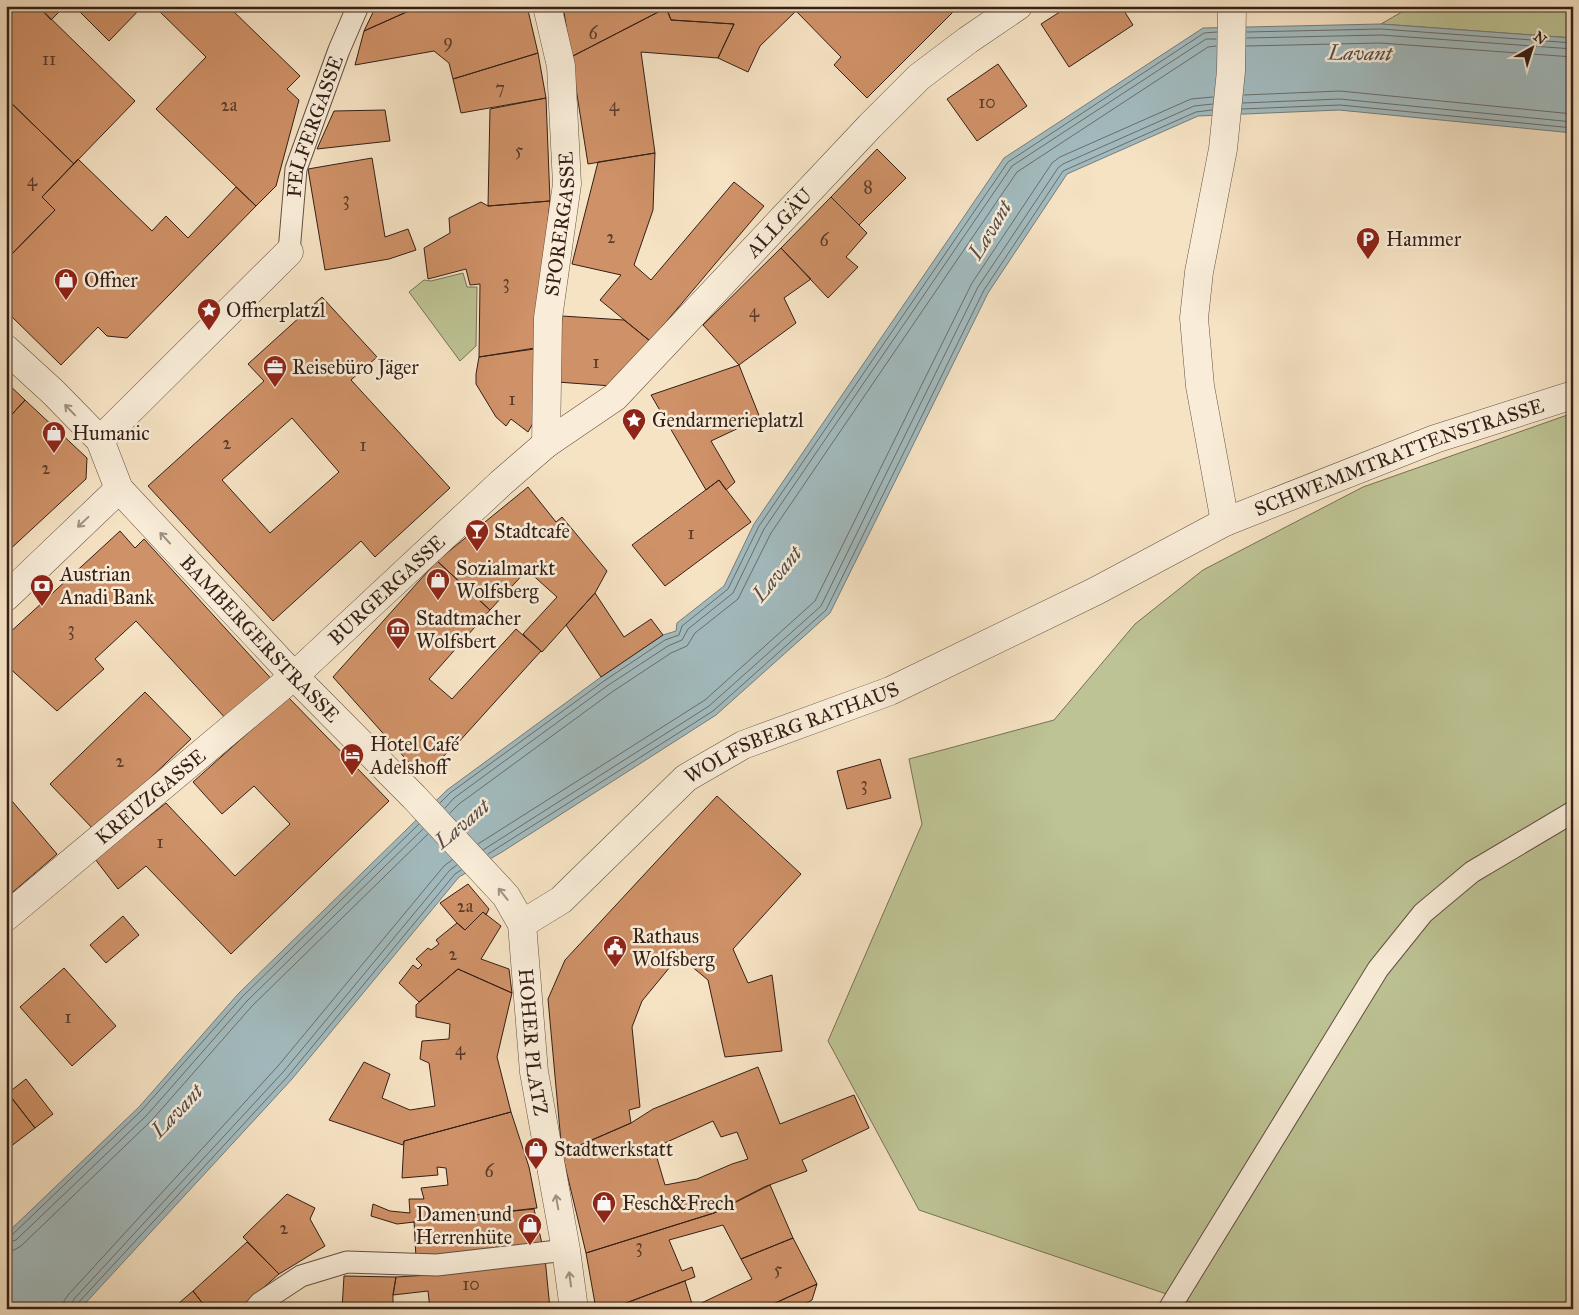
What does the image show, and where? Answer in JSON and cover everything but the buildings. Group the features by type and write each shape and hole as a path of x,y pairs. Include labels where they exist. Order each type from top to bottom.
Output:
{"street":[{"name":"SPORERGASSE","path":"546,444 548,318 567,184 561,66 547,6"},
{"name":"ALLGÄU","path":"546,444 615,397 919,76 1018,6"},
{"path":"1225,522 1200,386 1194,318 1199,272 1223,149 1232,72 1232,6"},
{"path":"100,440 289,252"},
{"name":"BAMBERGERSTRASSE","path":"6,349 53,392 100,440 119,489 294,676 414,797 506,896 522,924"},
{"name":"SCHWEMMTRATTENSTRASSE","path":"1096,591 1225,522 1435,439 1573,395"},
{"name":"BURGERGASSE","path":"294,676 501,483 546,444"},
{"path":"6,597 119,489"},
{"name":"WOLFSBERG RATHAUS","path":"522,924 561,900 686,778 743,745 890,691 1096,591"},
{"name":"KREUZGASSE","path":"6,917 294,676"},
{"name":"HOHER PLATZ","path":"522,924 534,1072 566,1250 574,1309"}],"lane":[{"name":"FELFERGASSE","path":"289,252 296,169 339,50 358,6"},
{"path":"1169,1309 1378,969 1423,913 1472,872 1573,812"},
{"path":"256,1309 260,1303 301,1276 347,1262 437,1265 566,1250"}],"green space":[{"path":"1412,6 1573,6 1573,38 1381,24"},
{"path":"463,273 467,287 477,287 476,346 460,361 409,292 424,280 431,281"},
{"path":"1573,413 1573,1309 1196,1309 1196,1304 919,1210 828,1041 922,824 909,759 1054,720 1135,624 1203,570 1363,487"}],"water":[{"name":"Lavant","path":"1381,24 1573,38 1573,133 1339,110 1198,116 1067,174 988,293 830,613 716,715 502,852 459,877 292,1079 80,1309 6,1309 6,1234 139,1107 238,994 447,790 601,677 663,635 676,631 677,623 724,586 754,524 1004,158 1203,28"}],"place":[{"name":"Hammer","path":"1368,260"},
{"name":"Offner","path":"66,301"},
{"name":"Offnerplatzl","path":"209,331"},
{"name":"Reisebüro Jäger","path":"275,388"},
{"name":"Gendarmerieplatzl","path":"634,441"},
{"name":"Humanic","path":"54,454"},
{"name":"Stadtcafe","path":"477,552"},
{"name":"Sozialmarkt Wolfsberg","path":"438,601"},
{"name":"Austrian Anadi Bank","path":"42,607"},
{"name":"Stadtmacher Wolfsbert","path":"398,650"},
{"name":"Hotel Café Adelshoff","path":"352,776"},
{"name":"Rathaus Wolfsberg","path":"615,968"},
{"name":"Stadtwerkstatt","path":"536,1170"},
{"name":"Fesch&Frech","path":"604,1224"},
{"name":"Damen und Herrenhüte","path":"530,1246"}]}
